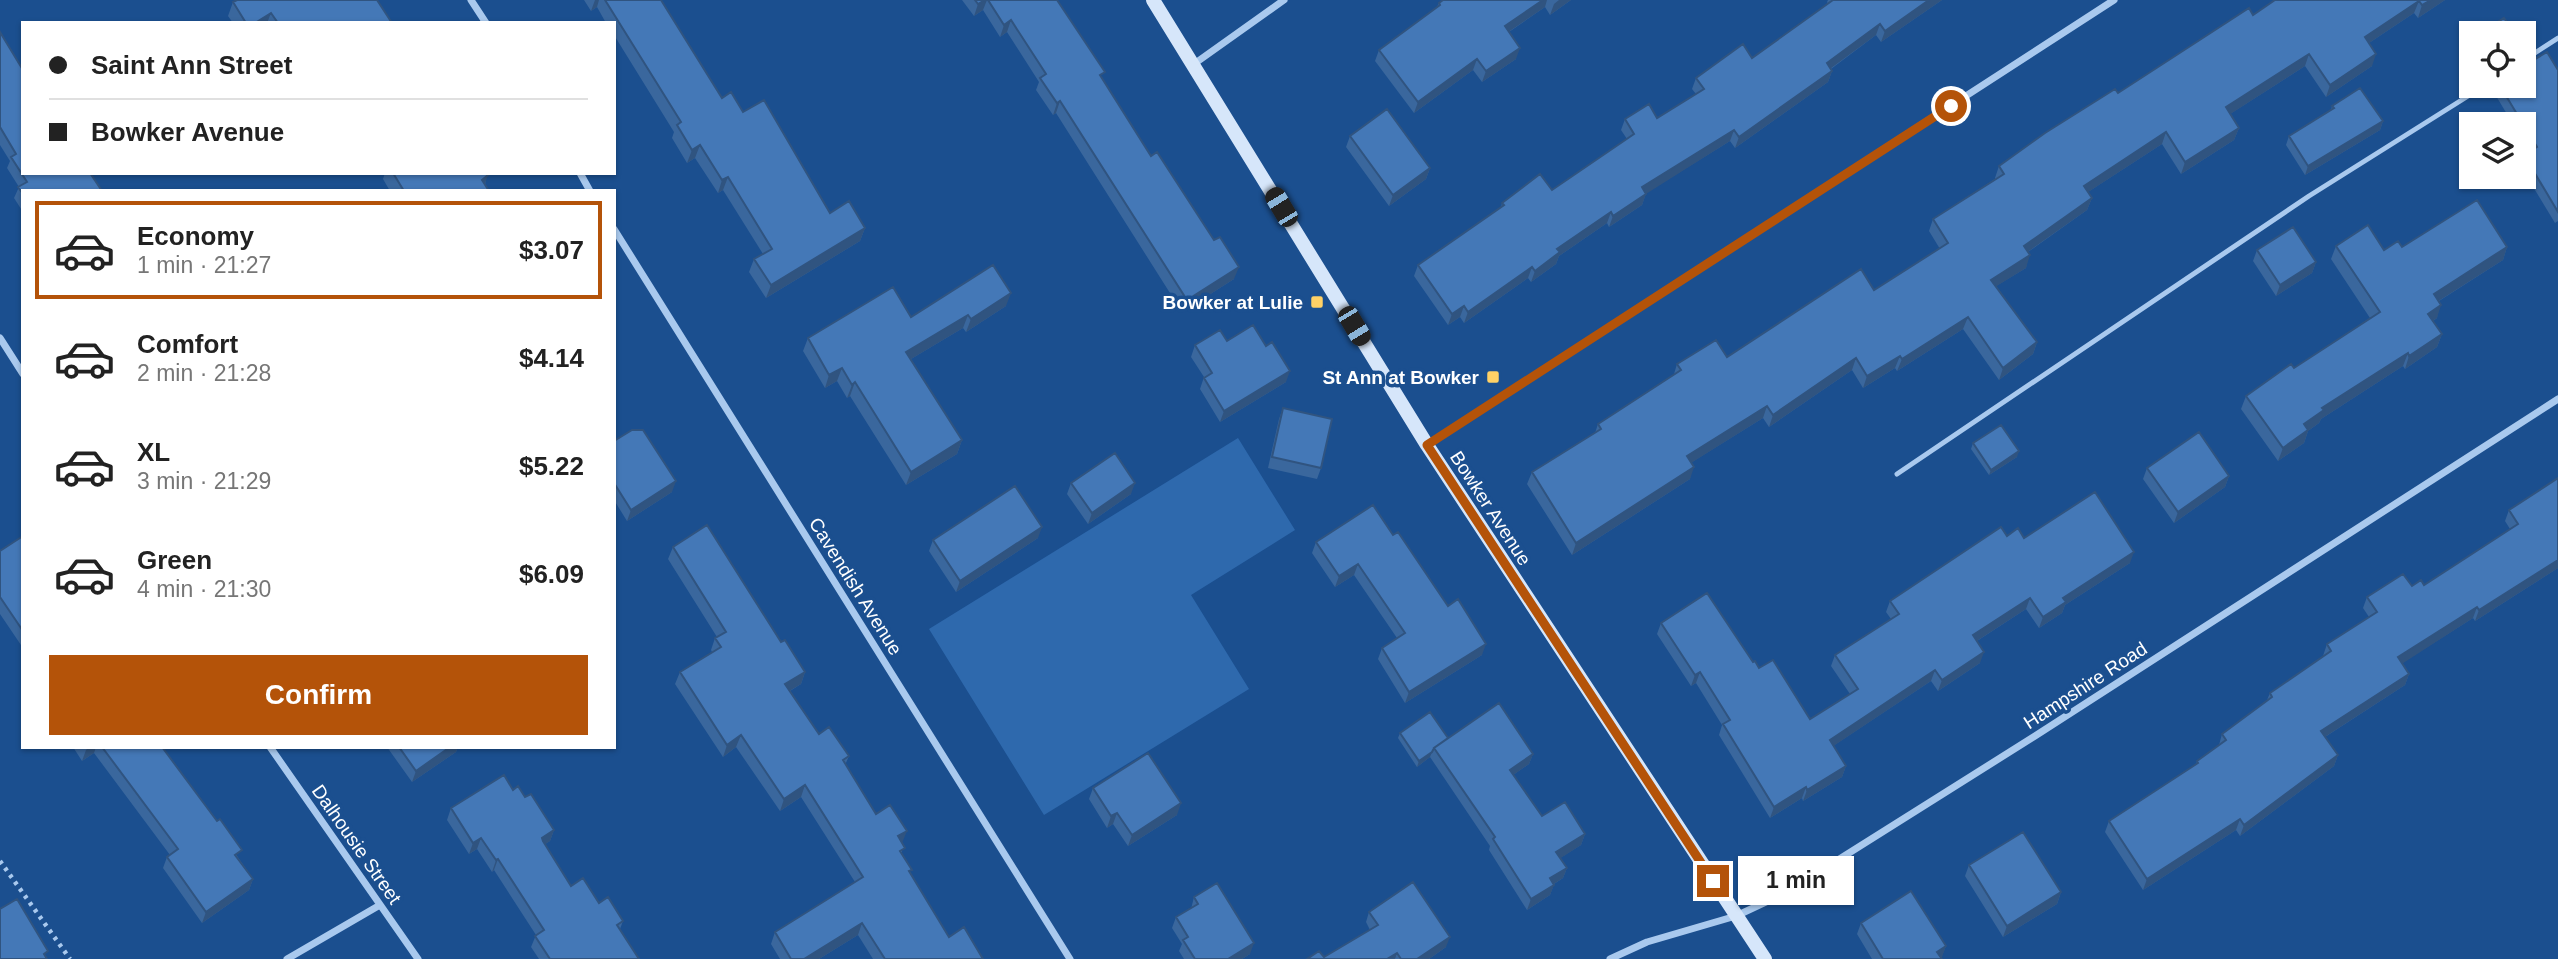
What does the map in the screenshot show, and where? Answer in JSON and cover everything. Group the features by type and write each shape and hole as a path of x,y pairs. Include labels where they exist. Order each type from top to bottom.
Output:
{"street":[{"path":"471,0 485,21"},
{"name":"Bowker Avenue","path":"1153,0 1427,445 1765,959"},
{"path":"1194,64 1284,0"},
{"path":"1427,445 2114,0"},
{"name":"Cavendish Avenue","path":"616,232 1070,959"},
{"path":"0,338 21,371"},
{"name":"Hampshire Road","path":"1610,959 1647,942 1736,916 1798,885 2035,736 2558,399"},
{"name":"Dalhousie Street","path":"271,749 418,959"},
{"path":"287,959 380,905"}],"lane":[{"path":"2536,52 2558,38"},
{"path":"1897,474 2309,196 2465,98"}],"path":[{"path":"0,861 70,959"}],"shaded area":[{"path":"1238,438 1295,530 1191,595 1249,689 1044,815 929,629"}],"building":[{"path":"377,0 391,21 277,21 271,13 258,21 245,21 233,2"},
{"path":"605,0 661,0 722,98 731,92 743,112 764,100 830,213 849,201 865,228 771,285 754,259 772,249 728,177 722,180 700,145 692,150 677,125 681,122"},
{"path":"988,0 1057,0 1105,72 1100,75 1151,156 1157,152 1214,240 1220,237 1239,267 1187,300 1060,101 1057,103 1040,78 1046,74 1011,20 1004,25"},
{"path":"1443,0 1543,0 1505,26 1520,48 1486,71 1477,59 1418,102 1379,50"},
{"path":"1833,0 1929,0 1885,31 1880,24 1827,63 1832,71 1739,137 1734,130 1642,187 1646,194 1613,216 1611,212 1557,249 1560,252 1535,271 1532,267 1468,312 1464,306 1452,314 1418,265 1504,205 1502,203 1540,174 1552,190 1634,134 1625,119 1649,104 1657,118 1704,89 1696,78 1743,44 1752,58"},
{"path":"2275,0 2431,0 2422,5 2419,1 2365,37 2376,54 2330,85 2309,54 2226,107 2239,128 2185,162 2166,132 2084,186 2092,198 2024,246 2030,255 1991,280 2037,342 2003,368 1968,317 1902,359 1900,356 1867,376 1856,358 1773,415 1767,406 1687,456 1694,467 1576,543 1532,472 1601,429 1598,424 1681,370 1677,364 1716,340 1727,357 1861,269 1874,290 1948,243 1933,219 2004,174 1999,166 2045,133 2115,89 2118,93 2249,8 2253,15"},
{"path":"0,32 21,67 21,173 11,157 16,154 0,127"},
{"path":"2547,52 2558,70 2558,212 2536,175 2536,112 2516,112 2507,98 2536,98 2536,59"},
{"path":"2360,88 2383,121 2308,166 2289,136"},
{"path":"1387,109 1430,168 1393,195 1350,136"},
{"path":"23,175 91,175 101,189 21,189 21,191 18,187 27,182"},
{"path":"394,175 488,175 482,180 488,189 403,189"},
{"path":"2477,200 2507,247 2434,294 2441,305 2428,314 2442,334 2322,408 2324,410 2304,424 2308,430 2283,448 2246,396 2291,364 2294,368 2380,312 2336,246 2368,225 2384,250 2398,241 2402,247"},
{"path":"2293,227 2316,262 2280,285 2257,250"},
{"path":"993,265 1011,293 971,319 968,315 906,352 962,440 911,472 855,382 852,385 842,368 829,375 808,338 893,287 911,317"},
{"path":"1253,325 1266,346 1272,342 1290,371 1224,411 1204,378 1212,373 1195,345 1220,330 1227,341"},
{"path":"1283,408 1332,419 1321,468 1272,457"},
{"path":"2001,425 2019,451 1991,470 1973,443"},
{"path":"632,430 643,430 676,481 631,510 616,486 616,440"},
{"path":"2199,432 2229,476 2178,512 2147,468"},
{"path":"1115,453 1135,483 1092,513 1071,483"},
{"path":"2558,478 2558,560 2398,657 2409,674 2321,731 2338,755 2244,825 2240,819 2147,879 2109,821 2198,763 2197,761 2226,740 2222,734 2272,697 2270,693 2331,651 2327,644 2377,612 2367,597 2403,574 2412,586 2421,580 2424,585 2518,524 2509,510"},
{"path":"1015,486 1042,527 960,581 933,540"},
{"path":"2095,492 2134,552 2063,598 2066,602 2043,617 2030,598 1973,635 1984,652 1942,680 1935,670 1830,740 1846,766 1774,807 1723,724 1730,720 1700,672 1695,675 1661,623 1707,593 1753,662 1755,661 1759,668 1773,660 1810,719 1858,689 1835,655 1899,614 1890,601 2001,527 2007,536 2018,528 2024,538"},
{"path":"1373,505 1393,535 1398,532 1448,606 1458,599 1486,644 1409,692 1382,648 1405,633 1358,564 1339,576 1316,542"},
{"path":"707,525 781,642 785,640 805,672 785,684 819,734 829,727 849,756 843,760 876,814 890,805 907,831 898,836 905,848 900,851 949,937 964,927 983,959 885,959 862,923 804,959 791,959 775,932 863,877 805,785 784,799 741,735 727,745 680,672 721,647 715,638 726,632 673,547"},
{"path":"21,537 21,628 0,597 0,551"},
{"path":"1499,703 1533,754 1510,770 1542,816 1565,802 1585,834 1556,852 1567,868 1550,878 1554,885 1531,899 1493,839 1495,837 1434,748"},
{"path":"1430,712 1448,738 1419,761 1400,733"},
{"path":"103,749 163,749 242,850 235,855 253,879 206,912 167,857 178,849"},
{"path":"400,749 447,749 416,771"},
{"path":"1148,753 1181,803 1132,835 1117,813 1111,816 1093,788"},
{"path":"504,775 513,790 518,786 525,797 531,794 554,830 542,838 571,886 583,878 599,903 608,897 623,921 617,925 639,959 550,959 535,936 544,930 498,859 496,860 481,838 473,843 451,808"},
{"path":"2023,832 2061,892 2007,926 1969,865"},
{"path":"1413,882 1450,937 1417,959 1401,959 1397,953 1387,959 1307,959 1319,951 1324,957 1378,925 1369,912"},
{"path":"1217,883 1254,943 1228,959 1195,959 1183,940 1188,937 1176,917 1198,904 1194,897"},
{"path":"1911,891 1946,946 1937,952 1942,959 1883,959 1861,923"},
{"path":"17,899 48,951 44,954 47,959 0,959 0,909"}],"place":[{"name":"Bowker at Lulie","path":"1317,302"},
{"name":"St Ann at Bowker","path":"1493,377"}],"route":[{"path":"1713,881 1427,445 1951,106"}]}
